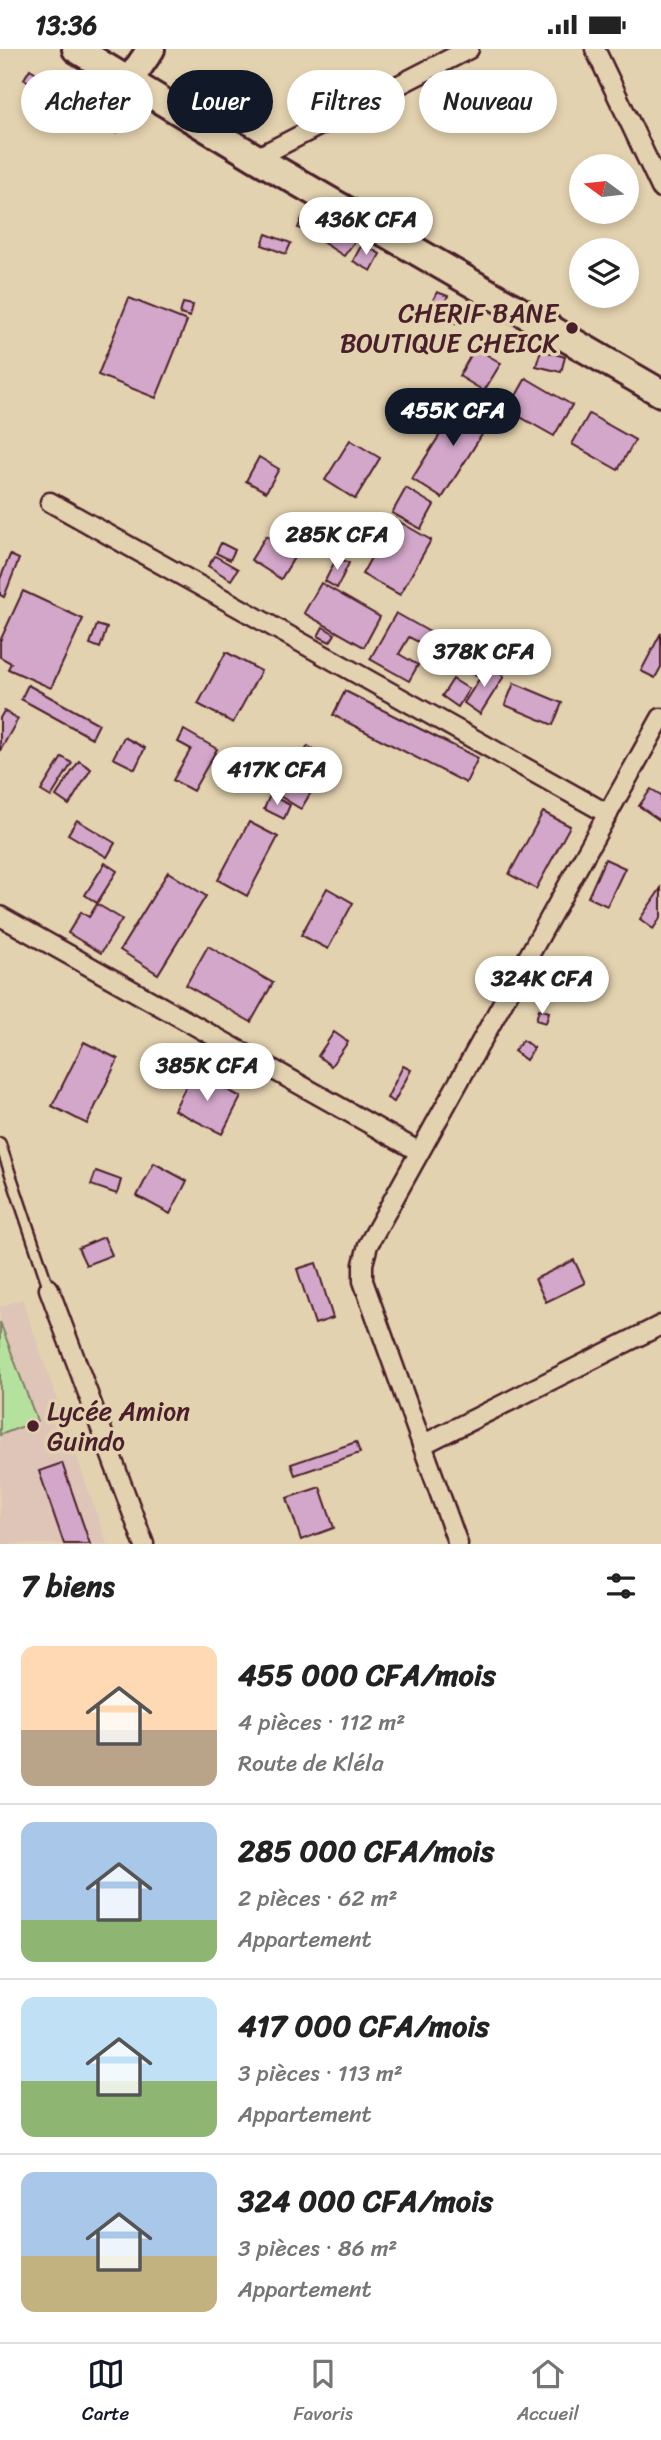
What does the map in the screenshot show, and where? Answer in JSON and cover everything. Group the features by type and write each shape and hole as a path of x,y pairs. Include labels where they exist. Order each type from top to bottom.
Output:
{"main road":[{"path":"137,70 151,49"},
{"path":"94,53 115,70"},
{"path":"153,96 661,393"}],"street":[{"path":"256,158 468,49"},
{"path":"595,49 661,188"},
{"path":"50,502 608,814"},
{"path":"458,1544 363,1281 363,1264 368,1245 418,1151 661,717"},
{"path":"0,916 418,1151"},
{"path":"49,1289 144,1544"},
{"path":"422,1445 661,1325"}],"lane":[{"path":"0,1143 49,1289"}],"shaded area":[{"name":"Lycée Amion Guindo","path":"22,1299 107,1544 0,1544 0,1307"}],"green space":[{"path":"0,1322 37,1421 0,1435"}],"building":[{"path":"302,218 311,222 307,232 298,228"},
{"path":"327,222 355,241 344,256 316,238"},
{"path":"266,234 291,243 286,254 262,245"},
{"path":"362,244 380,254 371,271 353,261"},
{"path":"437,292 448,296 441,311 430,306"},
{"path":"129,298 187,321 156,398 98,375"},
{"path":"183,303 193,305 190,317 180,314"},
{"path":"455,303 466,310 457,324 445,317"},
{"path":"475,348 501,363 484,391 459,376"},
{"path":"541,350 565,357 561,372 536,366"},
{"path":"526,378 572,405 554,436 508,410"},
{"path":"463,398 493,417 442,498 412,479"},
{"path":"589,414 635,440 618,470 572,444"},
{"path":"350,440 380,458 355,499 325,480"},
{"path":"259,457 279,469 266,492 246,481"},
{"path":"406,488 434,505 421,529 392,513"},
{"path":"393,518 431,540 400,595 362,574"},
{"path":"282,523 314,542 311,548 303,543 281,579 251,560 266,536 272,539"},
{"path":"221,543 235,550 230,560 216,553"},
{"path":"10,555 19,559 4,597 0,595 0,579"},
{"path":"215,556 238,569 231,580 208,566"},
{"path":"337,557 349,563 337,588 325,581"},
{"path":"321,583 380,617 364,647 304,613"},
{"path":"23,591 83,619 51,688 8,669 11,663 0,657 0,641"},
{"path":"396,613 435,635 428,647 409,637 399,654 418,665 409,681 370,659"},
{"path":"97,625 107,628 100,648 90,644"},
{"path":"323,627 335,634 330,642 318,636"},
{"path":"661,633 661,667 655,678 641,671"},
{"path":"468,645 487,653 478,676 459,668"},
{"path":"226,652 261,671 233,723 198,704"},
{"path":"488,665 504,676 480,714 464,703"},
{"path":"453,679 469,689 458,707 442,696"},
{"path":"514,683 562,703 553,725 505,705"},
{"path":"28,685 99,724 92,738 21,699"},
{"path":"345,691 478,758 466,783 333,715"},
{"path":"4,711 18,719 0,751 0,718"},
{"path":"184,730 217,749 193,791 173,780 191,749 178,742"},
{"path":"124,737 145,748 135,769 113,758"},
{"path":"308,746 330,760 301,809 278,795"},
{"path":"62,757 72,763 51,797 41,791"},
{"path":"79,761 91,769 69,805 56,796"},
{"path":"651,789 661,795 661,821 639,806"},
{"path":"270,795 290,805 284,819 264,809"},
{"path":"543,812 570,826 536,889 509,874"},
{"path":"77,820 115,843 107,857 68,834"},
{"path":"249,822 278,837 247,896 218,880"},
{"path":"605,859 625,868 607,906 588,897"},
{"path":"105,863 117,871 97,903 85,895"},
{"path":"168,872 206,896 158,974 120,950"},
{"path":"327,888 353,903 328,949 301,935"},
{"path":"661,888 661,917 653,929 640,919"},
{"path":"97,904 122,919 101,953 68,933 81,912 89,917"},
{"path":"208,946 273,983 251,1022 186,985"},
{"path":"539,1009 549,1012 546,1023 536,1020"},
{"path":"334,1032 348,1042 331,1066 318,1056"},
{"path":"523,1040 534,1048 526,1060 514,1051"},
{"path":"84,1042 118,1059 87,1124 52,1106"},
{"path":"403,1066 411,1070 394,1102 387,1098"},
{"path":"193,1072 241,1097 222,1134 174,1110"},
{"path":"154,1163 187,1181 170,1214 137,1196"},
{"path":"96,1171 121,1180 117,1194 91,1185"},
{"path":"104,1237 112,1255 86,1265 78,1248"},
{"path":"574,1260 585,1283 546,1302 535,1279"},
{"path":"316,1263 333,1318 315,1324 297,1269"},
{"path":"356,1442 360,1453 295,1475 291,1464"},
{"path":"62,1463 90,1544 64,1544 39,1471"},
{"path":"320,1487 334,1528 301,1540 287,1498"}],"place":[{"name":"CHERIF BANE BOUTIQUE CHEICK","path":"572,328"},
{"name":"Lycée Amion Guindo","path":"33,1426"}]}
